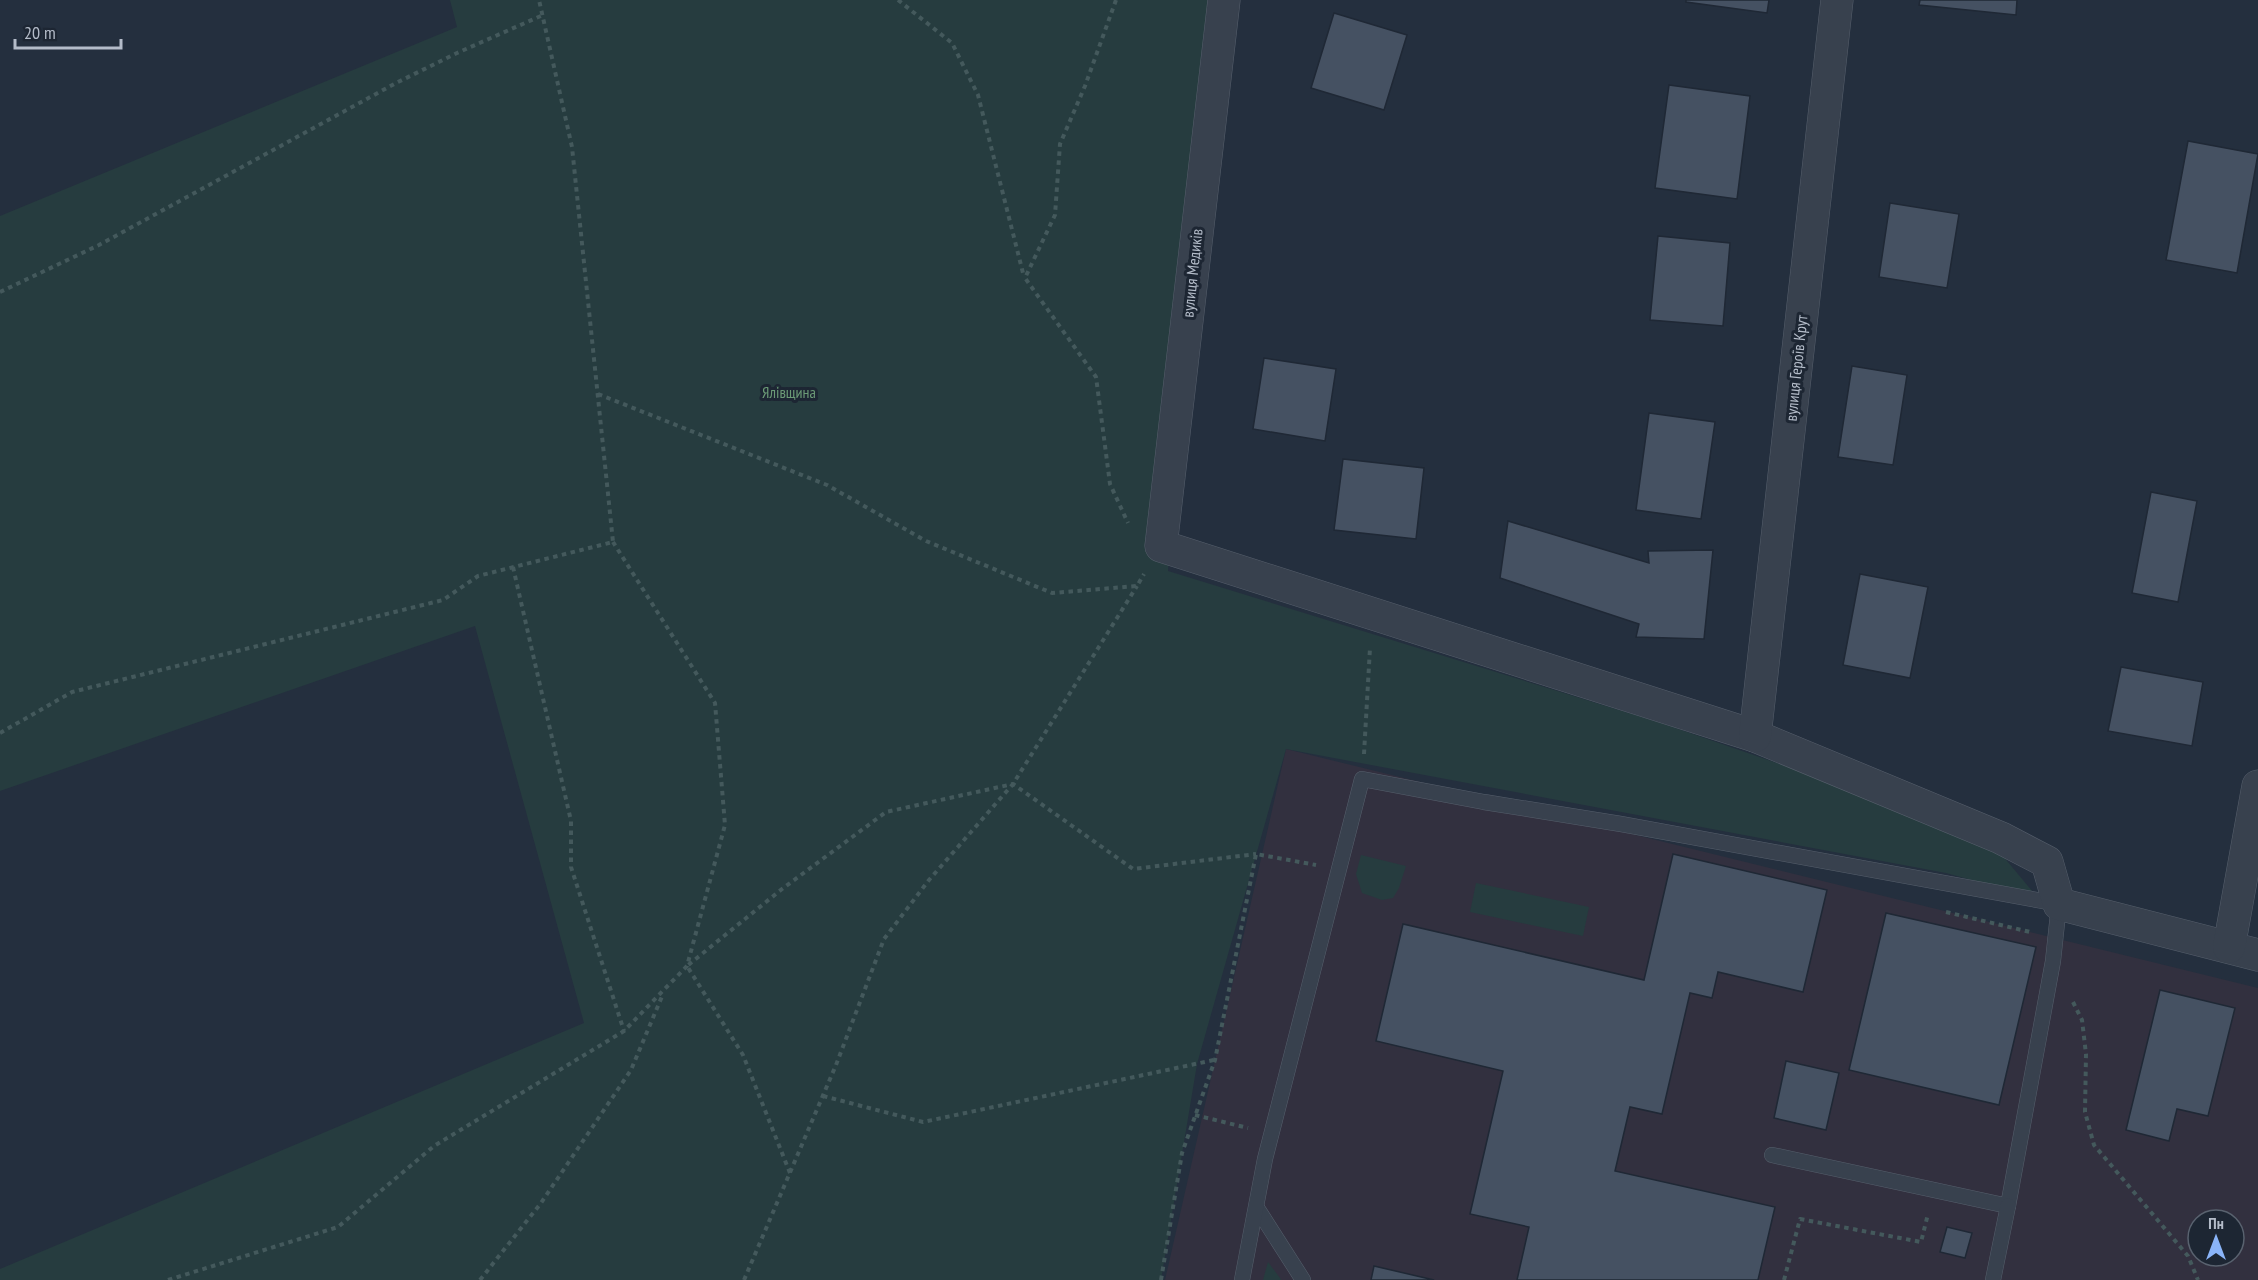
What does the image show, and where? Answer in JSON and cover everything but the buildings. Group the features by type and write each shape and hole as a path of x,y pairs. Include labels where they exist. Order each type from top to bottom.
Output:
{"street":[{"name":"вулиця Медиків","path":"1161,546 1224,0"},
{"name":"вулиця Героїв Крут","path":"1755,736 1837,0"},
{"path":"1161,546 1755,736 2001,838 2047,862 2059,904 2244,951 2258,786"}],"lane":[{"path":"1242,1280 1272,1134 1362,779 2059,904 2052,961 1993,1280"},
{"path":"1772,1155 2008,1206"},
{"path":"1257,1208 1303,1280"}],"path":[{"path":"539,0 572,147 613,542 715,703 725,825 687,966 743,1055 790,1173"},
{"path":"744,1280 823,1096 884,939 929,880 1013,784 1161,546 1134,537 1110,484 1096,377 1024,278 978,95 952,43 898,0"},
{"path":"1024,278 1055,215 1060,144 1085,86 1116,0"},
{"path":"0,292 99,245 396,83 543,15"},
{"path":"598,394 827,485 926,541 1052,593 1137,586"},
{"path":"0,733 72,692 443,600 478,576 613,542"},
{"path":"513,567 571,821 571,867 624,1030"},
{"path":"1362,779 1372,614"},
{"path":"168,1280 338,1227 434,1146 624,1030 687,966 782,889 886,813 1013,784 1133,869 1256,854 1340,870"},
{"path":"1161,1280 1182,1153 1215,1060 1256,854"},
{"path":"2052,961 2082,1020 2086,1054 2085,1112 2094,1145 2188,1256 2198,1280"},
{"path":"480,1280 541,1203 631,1070 665,989"},
{"path":"823,1096 923,1122 1215,1060"},
{"path":"1195,1115 1272,1134"},
{"path":"1784,1280 1800,1219 1921,1242 1933,1190"}],"shaded area":[{"path":"1286,749 2258,988 2258,1280 1165,1280"}],"green space":[{"name":"Ялівщина","path":"450,0 1210,0 1168,571 1658,722 1858,791 2002,855 2038,898 1946,873 1286,749 1197,1064 1161,1280 0,1280 0,1269 584,1023 475,626 0,791 0,216 457,27"},
{"path":"1361,855 1406,866 1393,898 1382,900 1362,893 1356,874"},
{"path":"1476,883 1589,907 1583,936 1470,912"},
{"path":"1268,1262 1280,1278 1281,1280 1263,1280"}]}
